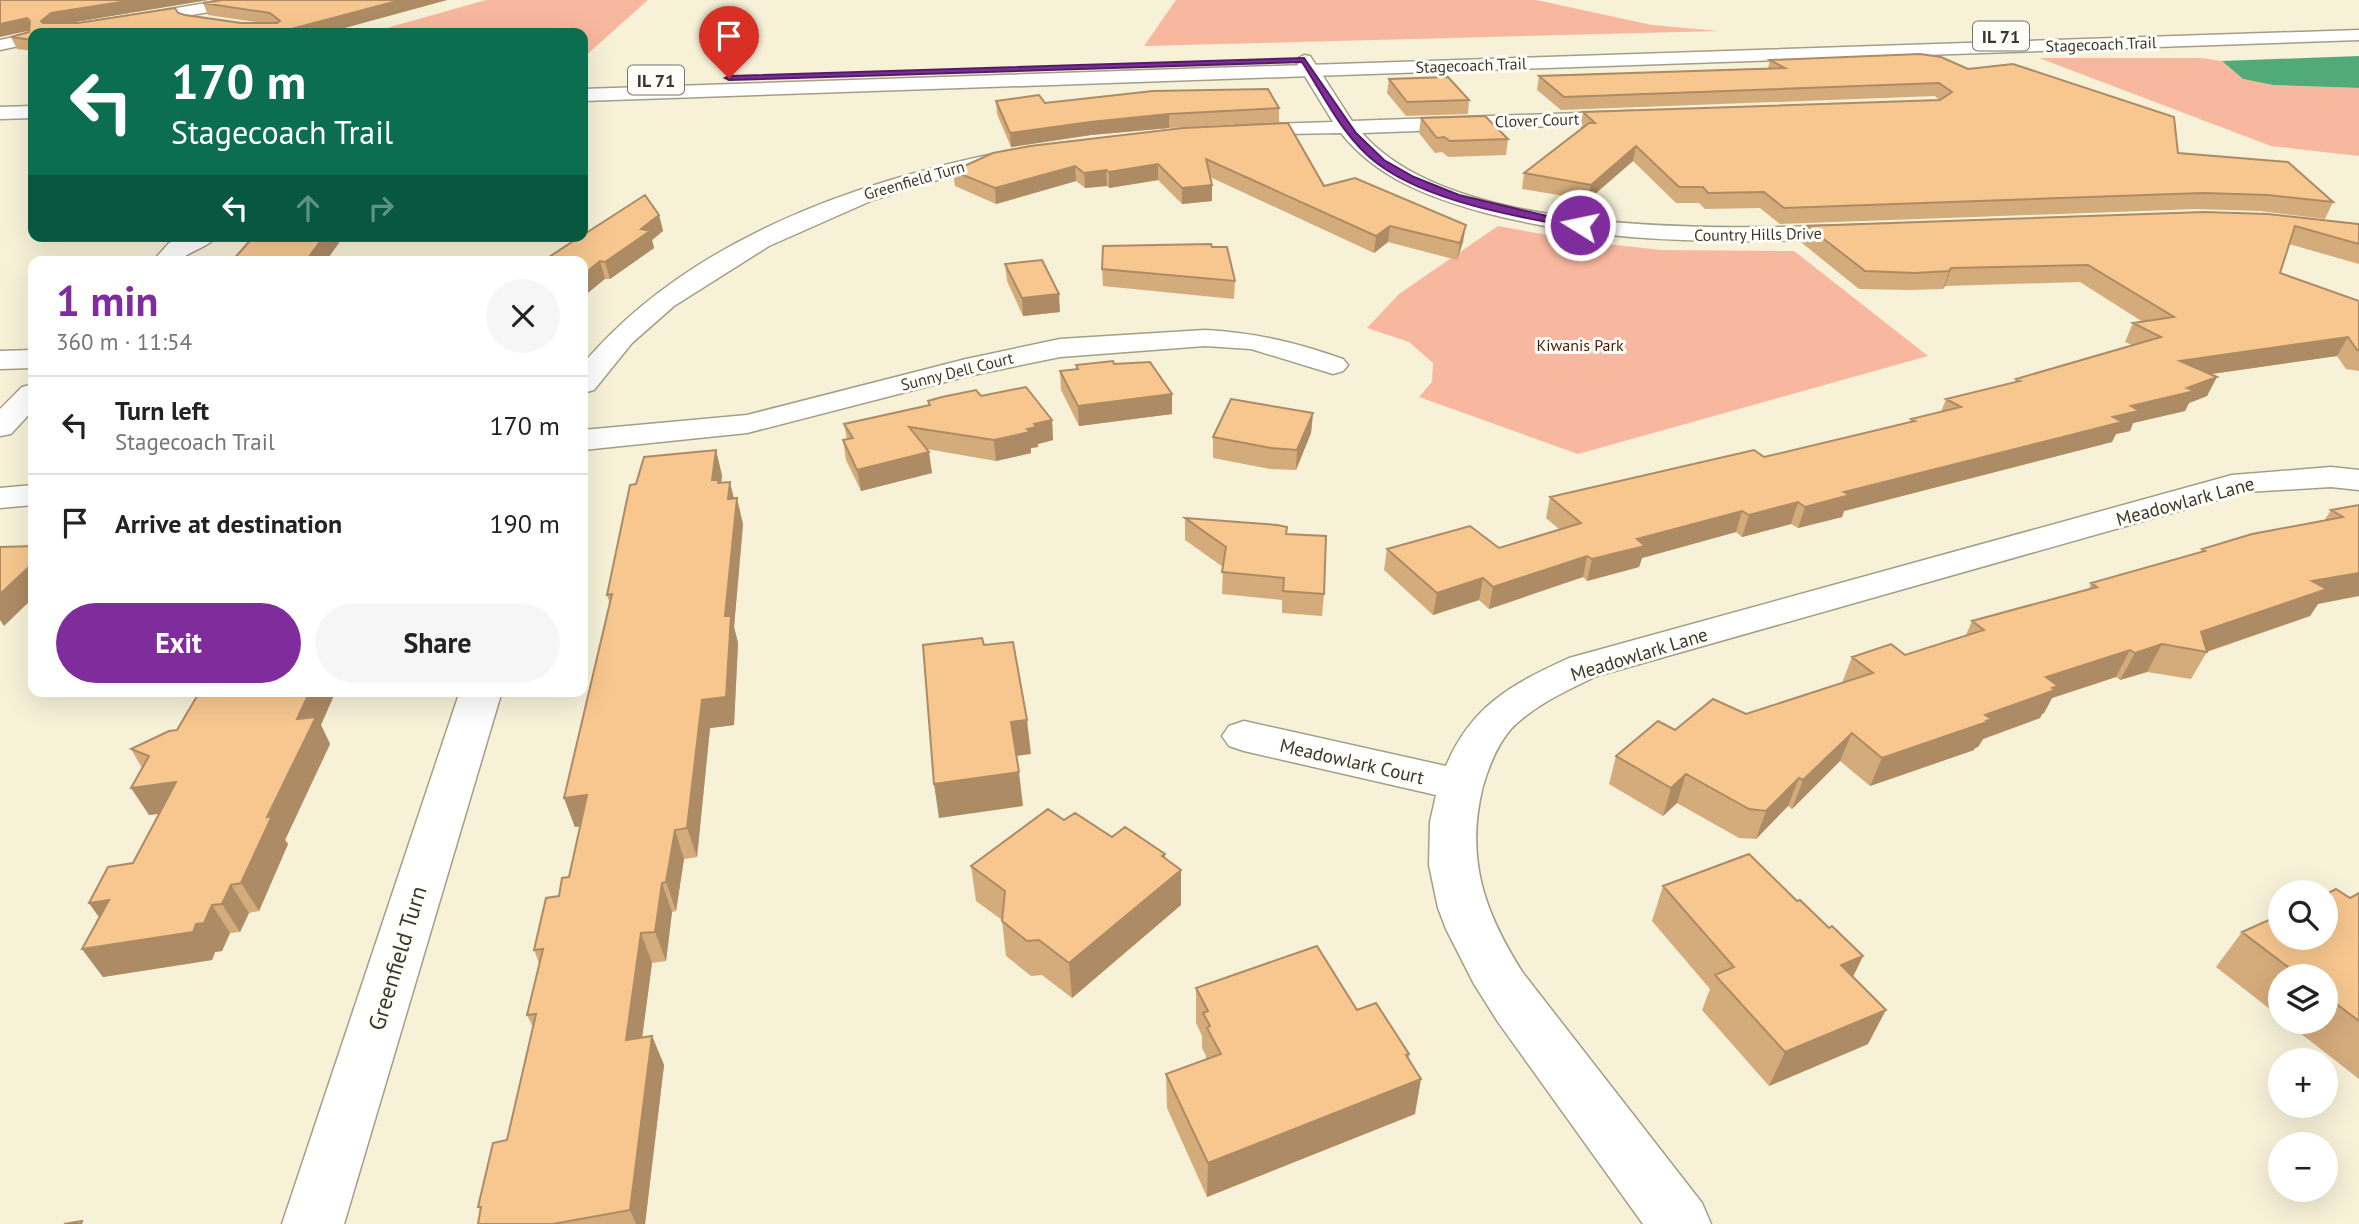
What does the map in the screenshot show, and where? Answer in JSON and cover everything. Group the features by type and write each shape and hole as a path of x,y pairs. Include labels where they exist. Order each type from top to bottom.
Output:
{"main road":[{"path":"86,28 251,0"},
{"path":"175,13 209,24"},
{"name":"Stagecoach Trail","path":"588,94 2359,24"},
{"name":"Stagecoach Trail","path":"588,83 2359,35"},
{"path":"0,45 28,39"},
{"name":"Country Hills Drive","path":"1307,65 1348,127 1371,155 1410,179 1456,197 1533,217 1594,228 1668,234 1885,231"},
{"path":"0,100 28,99"},
{"path":"0,113 28,112"},
{"name":"Clover Court","path":"1348,127 1648,116"},
{"path":"1213,132 1348,127"},
{"name":"Greenfield Turn","path":"588,378 631,325 684,284 755,243 824,209 861,195 916,178 1034,152"},
{"name":"Sunny Dell Court","path":"588,440 747,424 966,368 1060,348 1205,338 1251,341 1287,349 1333,365"},
{"path":"0,360 28,359"},
{"path":"0,427 28,398"},
{"name":"Meadowlark Lane","path":"1680,1224 1494,974 1470,926 1454,875 1451,827 1459,785 1477,746 1499,716 1554,680 1583,667 2244,482 2331,477 2359,480"},
{"path":"0,498 28,495"},
{"name":"Greenfield Turn","path":"313,1224 479,697"},
{"name":"Meadowlark Court","path":"1244,736 1459,785"}],"green space":[{"path":"486,0 648,0 588,54 588,28 387,28"},
{"path":"1176,0 1536,0 1652,25 1719,31 1144,46"},
{"path":"2039,58 2201,58 2222,61 2243,79 2273,85 2359,88 2359,156 2271,146"},
{"name":"Kiwanis Park","path":"1498,226 1580,241 1661,250 1794,251 1928,356 1578,454 1419,397 1432,382 1433,363 1409,342 1367,328 1399,294"}],"shaded area":[{"path":"2359,56 2359,88 2273,85 2243,79 2222,61"}],"building":[{"path":"0,0 134,0 51,13 41,21 43,23 78,23 175,8 178,13 185,15 241,23 277,23 280,21 270,13 203,3 223,0 401,0 295,28 29,28 30,21 27,18 0,24"},
{"path":"28,32 28,39 11,37"},
{"path":"1920,54 1941,57 1968,69 2013,64 2174,117 2178,153 2288,162 2333,202 2268,195 2203,193 1784,208 1764,192 1708,193 1703,187 1679,187 1636,146 1591,185 1524,173 1589,123 1595,123 1583,112 1940,100 1952,92 1939,83 1564,97 1539,76 1785,68 1770,60"},
{"path":"1448,77 1469,100 1407,102 1389,79"},
{"path":"1268,89 1279,108 1169,114 1010,133 996,101 1039,95 1045,103 1153,91"},
{"path":"1485,116 1508,139 1450,141 1444,137 1437,138 1421,118"},
{"path":"1288,123 1324,186 1355,178 1466,225 1460,243 1390,226 1376,236 1206,159 1212,185 1182,188 1158,164 1084,173 1075,166 995,188 953,171 993,153 1030,146 1183,128"},
{"path":"645,195 659,215 641,229 650,231 588,271 588,256 551,256 572,242 588,242 588,232"},
{"path":"2204,212 2268,214 2358,224 2359,244 2295,226 2280,273 2359,301 2359,350 2348,337 2180,361 2217,377 2187,388 2195,391 2131,406 2139,411 2113,417 2122,422 1844,492 1850,495 1805,507 1798,502 1749,515 1742,511 1637,539 1645,546 1592,559 1587,556 1493,587 1483,578 1437,593 1387,549 1470,526 1499,548 1581,523 1550,497 1754,450 1764,457 1915,421 1911,419 1961,407 1946,399 2020,381 2016,379 2161,337 2133,323 2174,317 2088,265 1951,268 1949,271 1915,273 1865,271 1807,226"},
{"path":"249,242 320,242 310,256 236,256"},
{"path":"1211,244 1212,247 1227,247 1235,281 1102,269 1103,246"},
{"path":"1042,260 1059,294 1022,298 1005,264"},
{"path":"1113,361 1114,364 1150,362 1172,394 1078,406 1060,371 1078,369 1076,365"},
{"path":"1026,387 1052,420 1034,424 1036,427 1027,429 1030,432 994,440 909,427 929,452 857,470 843,440 853,438 844,424 930,405 928,401 976,390 981,396"},
{"path":"1231,399 1313,413 1297,450 1213,437"},
{"path":"716,450 712,480 719,480 718,483 730,482 728,499 737,498 725,616 731,616 726,697 702,700 687,828 675,830 666,882 662,883 655,932 641,933 626,1040 652,1036 630,1210 553,1224 478,1224 481,1207 478,1207 493,1143 507,1140 536,1014 527,1015 543,949 534,950 546,898 559,896 562,878 569,877 587,795 564,798 612,594 607,595 630,485 636,484 644,457"},
{"path":"2359,505 2359,573 2312,581 2327,589 2201,632 2207,652 2162,644 2135,653 2130,650 2046,677 2058,686 2052,688 2055,690 1985,715 1992,719 1987,722 1882,758 1852,733 1803,780 1799,778 1766,811 1749,809 1686,774 1671,788 1616,756 1658,721 1675,730 1713,699 1746,714 1873,673 1852,657 1891,644 1905,655 1984,630 1972,621 2097,587 2091,583 2205,551 2202,549 2252,534 2343,517 2331,510"},
{"path":"1185,518 1277,525 1287,527 1286,534 1326,536 1324,594 1283,591 1284,578 1222,572 1226,547"},
{"path":"28,546 28,568 0,594 0,547"},
{"path":"982,638 984,645 1013,642 1027,720 1011,722 1019,772 934,784 923,645"},
{"path":"196,697 307,697 297,719 316,717 267,817 272,816 241,883 231,885 222,904 212,905 204,923 196,924 193,932 82,949 109,900 89,903 108,867 133,863 176,782 131,788 149,756 131,749 169,731 177,730"},
{"path":"1048,809 1064,820 1075,813 1112,837 1125,827 1165,854 1162,856 1181,870 1069,963 1039,940 1027,941 1002,921 1005,891 971,866"},
{"path":"1749,854 1797,901 1800,900 1829,928 1832,926 1863,956 1841,965 1886,1010 1785,1052 1715,975 1734,967 1663,886"},
{"path":"2338,890 2350,898 2359,893 2359,1021 2338,1005 2338,964 2284,964 2242,932 2268,920 2268,950 2338,950"},
{"path":"1317,946 1357,1010 1376,1003 1409,1054 1406,1055 1421,1079 1208,1163 1166,1074 1221,1054 1207,1028 1210,1026 1203,1013 1208,1011 1196,988"}],"route":[{"path":"729,78 1304,60 1353,135 1380,162 1410,179 1456,197 1519,214 1580,225"}]}
